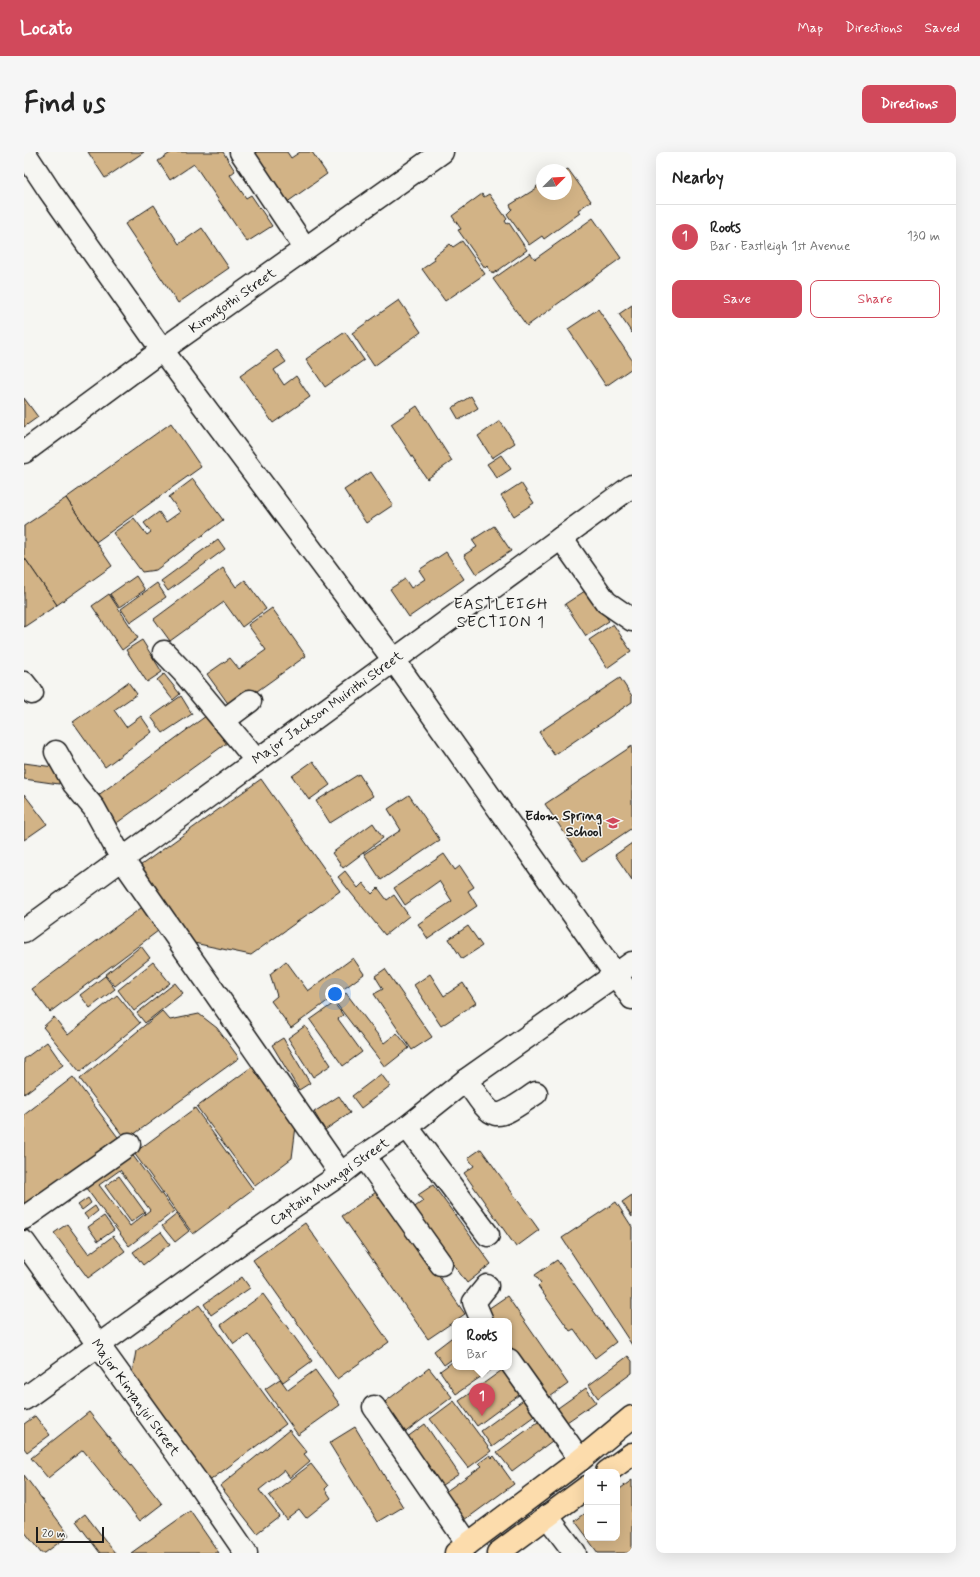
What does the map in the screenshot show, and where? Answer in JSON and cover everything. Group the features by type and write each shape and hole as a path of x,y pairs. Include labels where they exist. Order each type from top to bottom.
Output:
{"main road":[{"path":"462,1549 580,1460 632,1417"},
{"path":"611,1469 632,1454"},
{"path":"498,1553 584,1489"}],"street":[{"path":"24,152 49,190 162,350 624,968 632,998"},
{"path":"241,152 306,248"},
{"name":"Kirongothi Street","path":"24,452 162,350 442,152"},
{"name":"Major Jackson Muirithi Street","path":"24,931 393,659 632,486"},
{"path":"561,538 606,602 632,620"},
{"path":"164,652 184,673 256,760"},
{"path":"223,721 250,702"},
{"path":"56,752 74,784 94,808 122,859 341,1174"},
{"name":"Captain Mungai Street","path":"24,1399 250,1236 407,1127 466,1080 624,968"},
{"path":"466,1080 486,1109 495,1115 505,1114 536,1092"},
{"path":"407,1127 488,1235"},
{"path":"24,1218 129,1144"},
{"path":"364,1156 441,1264"},
{"name":"Major Kinyanjui Street","path":"24,1242 98,1347 198,1483 246,1553"},
{"path":"481,1318 474,1302 487,1286"},
{"path":"512,1364 580,1460"},
{"path":"374,1407 462,1549"},
{"path":"547,1516 575,1553"}],"building":[{"path":"88,152 144,152 105,178"},
{"path":"172,152 223,152 235,171 230,175 246,198 251,195 272,226 247,242 194,164 170,180 158,161"},
{"path":"250,152 287,152 291,158 300,152 312,152 327,174 286,203"},
{"path":"572,175 591,201 578,210 580,213 544,239 542,236 529,245 507,214 512,209 510,205 536,189 536,200 572,200"},
{"path":"482,194 484,197 489,194 507,219 505,221 507,224 509,223 527,250 493,274 487,266 485,268 458,230 461,229 452,216"},
{"path":"154,205 179,244 202,228 229,268 178,303 125,224"},
{"path":"593,218 621,258 527,326 493,279 530,253 535,259"},
{"path":"462,241 485,274 445,301 422,269 435,260 433,257 450,244 453,247"},
{"path":"399,300 421,332 374,366 352,333"},
{"path":"632,305 632,333 619,314"},
{"path":"598,309 632,360 632,368 606,386 568,329"},
{"path":"345,332 364,360 325,387 306,359"},
{"path":"277,350 286,362 274,370 284,385 296,376 310,397 273,423 240,376"},
{"path":"471,396 478,408 459,420 452,408"},
{"path":"24,398 38,417 24,427"},
{"path":"417,406 452,461 427,479 391,424"},
{"path":"500,421 515,443 492,458 478,436"},
{"path":"171,423 201,467 96,542 66,498"},
{"path":"501,455 511,469 497,478 487,464"},
{"path":"371,472 393,505 366,523 344,490"},
{"path":"193,479 223,520 156,570 142,572 113,533 134,518 147,535 151,532 144,523 159,512 166,522 180,512 169,497"},
{"path":"521,483 534,503 514,516 501,496"},
{"path":"66,498 112,566 57,605 24,557 24,526"},
{"path":"494,526 511,551 476,574 464,555 477,547 472,540"},
{"path":"218,539 225,549 168,591 161,581"},
{"path":"446,552 464,579 409,617 390,589 405,579 411,588 425,579 419,570"},
{"path":"24,557 57,605 24,627"},
{"path":"223,568 236,587 245,580 266,609 242,627 224,602 170,641 154,619"},
{"path":"136,576 145,590 119,607 110,594"},
{"path":"157,583 166,597 130,622 121,609"},
{"path":"588,589 609,621 586,636 565,604"},
{"path":"109,594 138,638 122,650 92,606"},
{"path":"272,608 306,656 232,709 207,674 230,658 239,669 266,650 248,625"},
{"path":"613,624 631,651 607,668 589,640"},
{"path":"142,640 162,672 147,682 126,650"},
{"path":"164,674 180,694 173,700 157,680"},
{"path":"620,678 632,696 632,702 554,755 539,732"},
{"path":"128,682 137,694 114,710 126,727 141,716 152,732 105,767 73,722"},
{"path":"181,696 192,714 163,733 151,717"},
{"path":"210,713 231,740 114,825 93,799"},
{"path":"632,746 632,828 583,861 545,804"},
{"path":"313,761 330,785 309,800 292,776"},
{"path":"24,763 61,768 59,784 24,779"},
{"path":"359,774 373,796 330,823 316,801"},
{"path":"261,779 340,891 251,955 189,942 137,868"},
{"path":"24,794 47,824 24,840"},
{"path":"409,795 440,840 381,880 364,854 401,830 388,809"},
{"path":"373,823 383,838 343,868 332,853"},
{"path":"632,843 632,880 615,855"},
{"path":"444,854 455,870 460,866 474,887 468,891 477,906 428,939 418,924 452,901 439,881 405,905 394,888"},
{"path":"345,871 358,888 363,883 372,894 378,888 387,900 394,895 409,916 385,935 338,877"},
{"path":"145,905 162,928 50,1012 32,989"},
{"path":"468,926 482,946 462,959 449,939"},
{"path":"141,946 150,958 115,986 105,975"},
{"path":"353,958 364,974 291,1028 271,1001 277,996 270,974 286,961 308,991"},
{"path":"153,962 170,983 134,1011 118,990"},
{"path":"385,969 432,1037 412,1050 374,994 383,989 375,976"},
{"path":"430,974 444,996 463,983 476,1003 441,1026 414,985"},
{"path":"105,976 115,989 90,1008 80,995"},
{"path":"175,983 183,993 145,1023 137,1013"},
{"path":"346,993 384,1043 397,1033 409,1048 385,1067 335,1002"},
{"path":"117,995 140,1023 80,1072 43,1027 54,1017 68,1035"},
{"path":"334,1003 343,1015 338,1019 362,1052 343,1066 310,1020"},
{"path":"162,1011 170,1020 199,1014 217,1028 239,1058 126,1140 80,1079"},
{"path":"305,1026 331,1065 313,1077 288,1038"},
{"path":"283,1038 310,1083 299,1090 272,1045"},
{"path":"47,1042 63,1065 24,1094 24,1059"},
{"path":"257,1063 297,1118 292,1158 255,1186 197,1107"},
{"path":"381,1074 390,1086 361,1108 352,1096"},
{"path":"73,1077 120,1140 29,1210 24,1203 24,1115"},
{"path":"339,1096 350,1113 325,1130 314,1112"},
{"path":"195,1108 253,1189 193,1234 134,1153"},
{"path":"128,1149 174,1211 129,1246 83,1184","holes":["120,1170 150,1210 130,1226 99,1185"]},
{"path":"481,1149 539,1230 516,1247 464,1173 474,1166 468,1158"},
{"path":"119,1176 145,1212 131,1222 105,1186"},
{"path":"433,1185 491,1264 467,1283 412,1209 423,1201 418,1195"},
{"path":"379,1190 465,1314 459,1318 452,1318 452,1323 428,1339 342,1216"},
{"path":"632,1195 632,1217 622,1202"},
{"path":"88,1198 91,1203 82,1210 78,1205"},
{"path":"616,1202 632,1227 632,1345 562,1238"},
{"path":"95,1206 98,1211 88,1219 84,1214"},
{"path":"177,1214 189,1231 175,1242 162,1226"},
{"path":"104,1216 114,1230 98,1241 88,1227"},
{"path":"305,1223 389,1342 337,1379 253,1260"},
{"path":"67,1224 89,1254 113,1236 125,1251 88,1278 54,1233"},
{"path":"161,1232 170,1244 143,1265 133,1252"},
{"path":"557,1260 616,1342 595,1358 574,1329 570,1331 538,1286 541,1283 535,1275"},
{"path":"242,1277 250,1288 211,1315 204,1304"},
{"path":"263,1294 312,1361 283,1382 248,1334 234,1344 221,1325"},
{"path":"507,1296 568,1384 547,1399 512,1348 512,1318 490,1318 485,1311"},
{"path":"199,1305 286,1424 208,1482 131,1379 136,1351"},
{"path":"452,1337 452,1359 444,1365 434,1351"},
{"path":"628,1356 632,1361 632,1373 598,1398 589,1385"},
{"path":"452,1362 452,1370 491,1370 456,1394 440,1371"},
{"path":"429,1368 452,1397 403,1434 381,1405"},
{"path":"315,1370 340,1405 298,1435 265,1389 280,1379 288,1390"},
{"path":"502,1370 506,1370 523,1392 477,1426 459,1401"},
{"path":"586,1388 596,1402 564,1424 555,1410"},
{"path":"526,1398 537,1414 492,1447 481,1431"},
{"path":"454,1401 491,1451 468,1468 430,1419"},
{"path":"89,1412 162,1504 140,1521 83,1450 48,1478 31,1458"},
{"path":"35,1416 50,1435 27,1452 24,1448 24,1424"},
{"path":"542,1419 556,1438 512,1471 497,1452"},
{"path":"425,1424 459,1474 439,1487 406,1438"},
{"path":"355,1427 403,1507 378,1522 329,1443"},
{"path":"289,1430 307,1452 304,1454 310,1461 290,1478 284,1470 259,1490 279,1516 257,1533 220,1486"},
{"path":"490,1455 492,1458 494,1456 514,1484 465,1520 445,1492 482,1466 479,1463"},
{"path":"311,1464 328,1486 325,1489 331,1498 306,1518 299,1509 286,1519 269,1496"},
{"path":"24,1475 69,1535 45,1553 41,1553 24,1531"},
{"path":"632,1480 632,1553 598,1553 589,1541 620,1541 620,1489"},
{"path":"190,1511 219,1553 131,1553"},
{"path":"85,1514 115,1553 100,1553 76,1521"},
{"path":"584,1514 584,1533 575,1521"}],"place":[{"name":"Edom Spring School","path":"613,823"},
{"name":"Roots","path":"482,1416"}],"district":[{"name":"EASTLEIGH SECTION 1","path":"501,612"}]}
